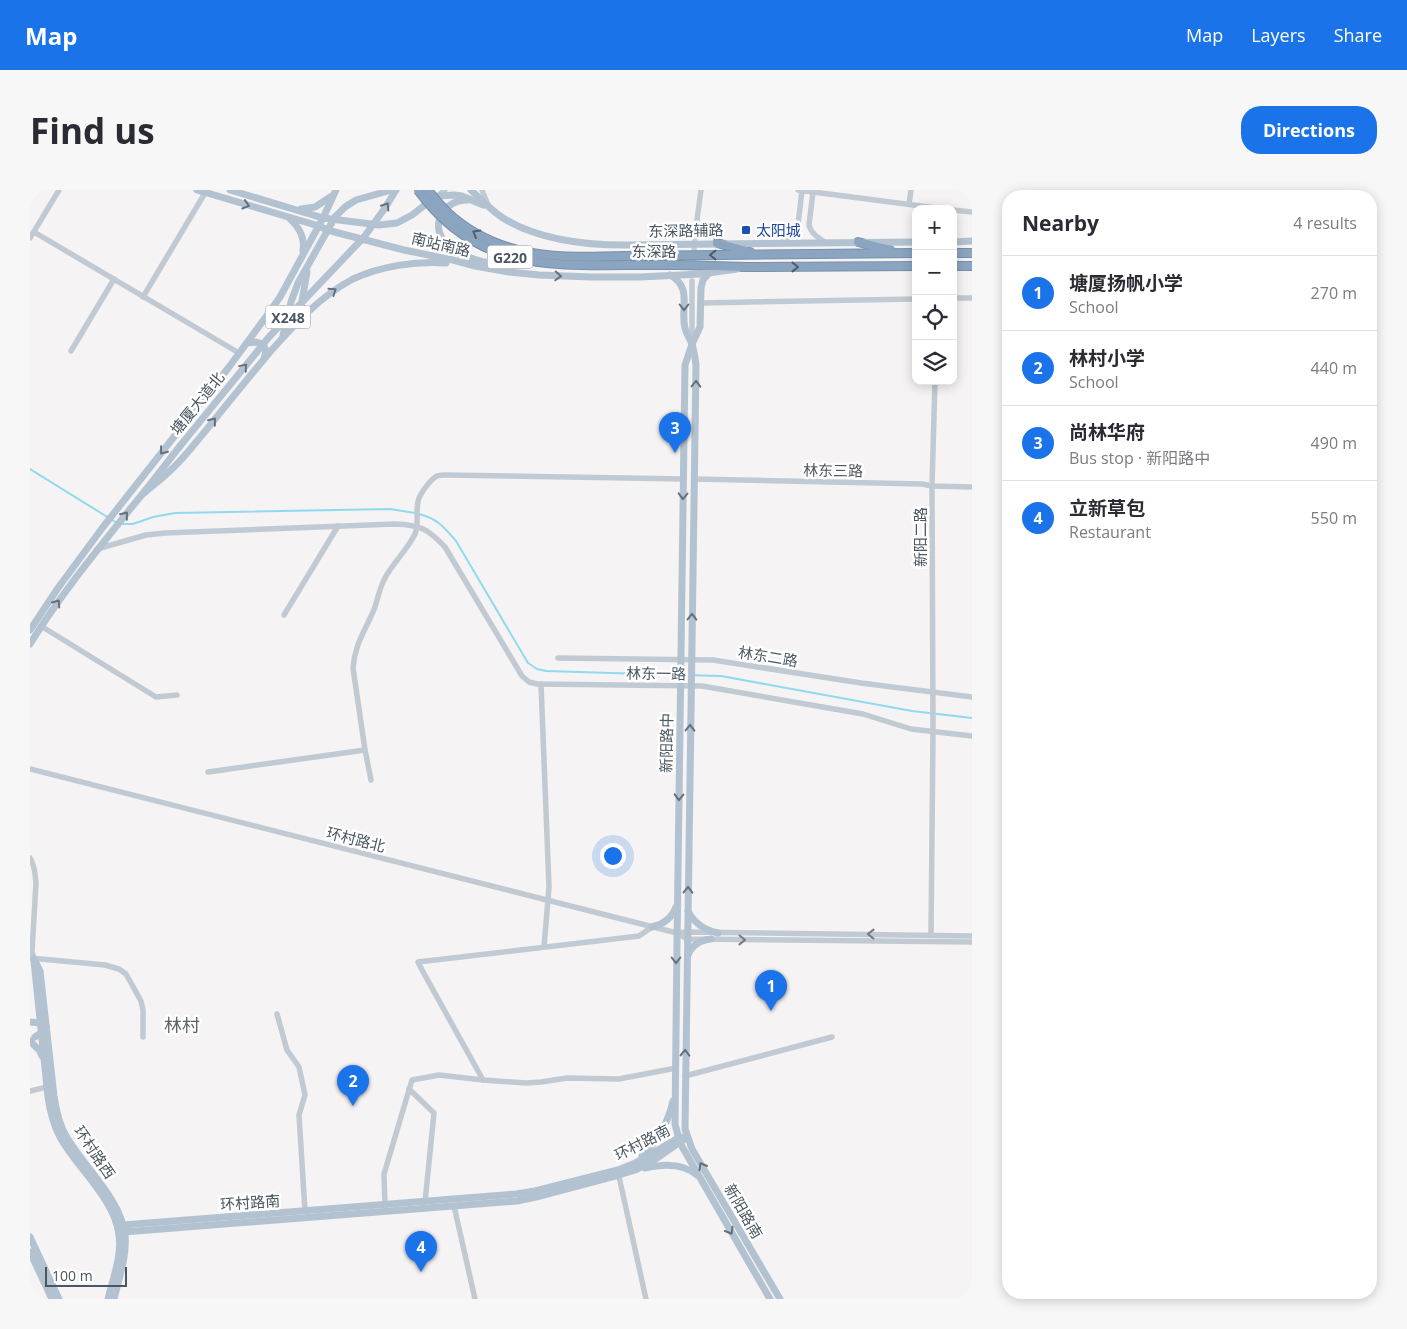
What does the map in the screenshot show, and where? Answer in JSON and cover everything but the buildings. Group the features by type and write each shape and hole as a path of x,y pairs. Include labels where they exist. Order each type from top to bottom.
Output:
{"highway":[{"name":"东深路","path":"418,190 448,225 472,241 502,254 552,264 762,255 912,253"},
{"name":"东深路","path":"428,190 447,212 479,236 509,248 532,254 680,265 746,267 912,266"},
{"path":"858,242 902,253"},
{"path":"717,243 762,255"},
{"path":"957,253 972,253"},
{"path":"957,266 972,266"}],"main road":[{"name":"南站南路","path":"197,190 327,230 404,250 509,272 591,277 709,273 746,267"},
{"name":"南站南路","path":"230,190 324,218 379,225 397,223 434,198"},
{"path":"281,340 286,329 291,302 296,288 333,219 350,203 392,190"},
{"name":"塘厦大道北","path":"34,626 137,502 269,337 364,237 396,190"},
{"name":"东深路辅路","path":"471,190 502,217 535,233 568,241 609,244 912,242"},
{"path":"295,208 316,207 328,200 336,191"},
{"name":"塘厦大道北","path":"30,644 34,626 58,588 105,524 247,343 280,297 324,218 336,191"},
{"path":"434,198 446,195 462,196 490,208"},
{"path":"476,201 459,201 448,205 441,213 439,231 446,244 458,253 539,275"},
{"path":"286,217 294,223 302,236 304,248 302,256"},
{"path":"957,242 972,241"},
{"path":"143,494 172,469 190,450 281,340 314,307 334,291 353,279 401,265 426,262 475,266"},
{"path":"297,323 309,265"},
{"path":"692,344 700,327 701,288 703,280 709,273"},
{"path":"670,275 675,278 684,291 684,326 692,344"},
{"path":"247,343 256,342 263,344 266,351 264,359"},
{"name":"新阳路中","path":"679,1140 675,1124 677,904 686,365 692,344"},
{"name":"新阳路中","path":"687,1136 684,1122 696,365 692,344"},
{"path":"652,927 669,919 677,904"},
{"path":"688,910 700,926 718,933"},
{"path":"687,958 694,946 703,940 710,939"},
{"name":"环村路西","path":"32,958 40,971 36,1025 38,1034 34,1038 44,1060 50,1112 54,1126 60,1138 108,1204 122,1228 120,1247 108,1299"},
{"path":"37,1023 34,1038 44,1060"},
{"name":"环村路西","path":"37,1023 60,1124 73,1147 119,1212 125,1247 124,1259 114,1299"},
{"path":"634,1167 662,1131 668,1119 675,1091"},
{"name":"环村路南","path":"122,1228 306,1211 454,1206 498,1203 536,1197 634,1167 687,1136"},
{"name":"新阳路南","path":"687,1136 692,1149 780,1299"},
{"name":"新阳路南","path":"679,1140 770,1299"},
{"path":"634,1167 674,1166 690,1169 700,1178"},
{"name":"环村路南","path":"122,1228 385,1208 426,1202 516,1194 618,1173"},
{"path":"30,1237 59,1299"},
{"path":"30,1252 52,1299"}],"street":[{"path":"30,238 59,190"},
{"path":"434,198 445,190"},
{"path":"482,190 490,208"},
{"path":"695,234 701,190"},
{"path":"798,190 916,205"},
{"path":"909,204 911,190"},
{"path":"808,191 810,229 826,243"},
{"path":"781,243 796,229 808,191"},
{"path":"143,296 206,192"},
{"path":"957,210 972,212"},
{"path":"34,232 239,353"},
{"path":"71,351 114,279"},
{"name":"新阳路中","path":"692,281 692,344"},
{"path":"957,298 972,298"},
{"path":"700,303 912,299"},
{"name":"新阳二路","path":"931,935 934,732 932,486 935,385"},
{"path":"370,780 353,668 356,647 374,608 385,577 414,535 417,526 419,496 431,481 437,476 445,475 684,479"},
{"name":"林东三路","path":"694,480 922,484 972,487"},
{"path":"96,550 146,535 165,533 394,524 417,526"},
{"path":"284,615 338,526"},
{"name":"林东一路","path":"417,526 430,533 445,547 522,676 529,682 541,684 691,682 702,686 864,714 904,728 972,736"},
{"path":"34,626 156,697 177,695"},
{"name":"林东二路","path":"558,658 691,663 713,660 861,683 972,697"},
{"path":"541,684 549,887 544,947"},
{"path":"208,772 365,750"},
{"name":"环村路北","path":"30,769 687,936"},
{"name":"环村路西","path":"30,858 33,862 36,883 32,958"},
{"path":"483,1080 418,962 639,936 652,927"},
{"path":"687,936 718,933 972,936"},
{"path":"687,936 710,939 972,942"},
{"path":"32,958 105,965 119,969 126,974 141,1001 143,1036"},
{"path":"277,1014 287,1050 299,1067 305,1095 299,1115 306,1211"},
{"path":"685,1076 832,1037"},
{"path":"385,1208 384,1174 412,1080 439,1074 526,1083 567,1078 619,1079 676,1068"},
{"path":"30,1091 47,1086"},
{"path":"409,1089 434,1113 426,1202"},
{"path":"618,1173 646,1299"},
{"path":"454,1206 475,1299"}],"waterway":[{"path":"30,469 117,523"},
{"path":"121,524 133,524 153,517 175,513 390,509 415,513"},
{"path":"419,514 431,518 440,524 456,541 528,663 537,669 546,671 678,675"},
{"path":"683,675 721,676 912,711 972,718"}],"tunnel":[{"path":"693,269 695,235"}],"place":[{"name":"太阳城","path":"746,230"},
{"name":"尚林华府","path":"675,453"},
{"name":"塘厦扬帆小学","path":"771,1011"},
{"name":"林村小学","path":"353,1106"},
{"name":"立新草包","path":"421,1272"}],"district":[{"name":"林村","path":"182,1025"}]}
